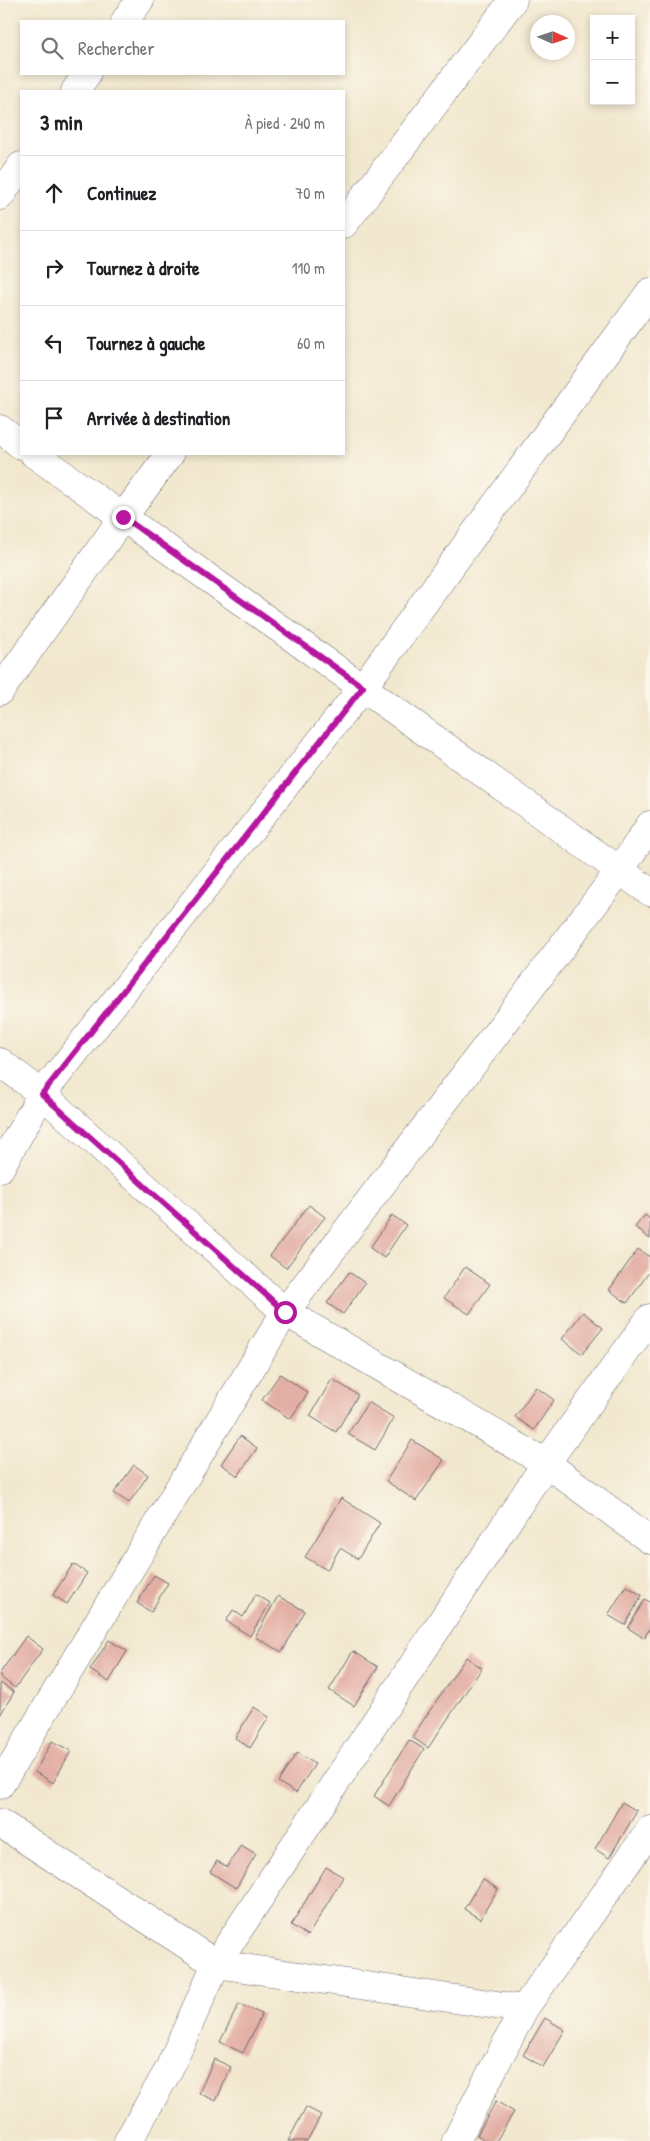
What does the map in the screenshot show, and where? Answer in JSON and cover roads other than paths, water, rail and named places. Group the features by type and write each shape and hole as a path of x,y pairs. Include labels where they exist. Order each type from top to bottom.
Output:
{"street":[{"path":"126,20 140,0"},
{"path":"345,223 513,0"},
{"path":"76,90 86,75"},
{"path":"0,196 20,167"},
{"path":"0,1168 42,1094 363,687 650,292"},
{"path":"0,430 20,444"},
{"path":"35,455 650,892"},
{"path":"0,691 169,455"},
{"path":"0,1785 285,1312 620,870 650,825"},
{"path":"0,1062 42,1094 285,1312 546,1463 650,1540"},
{"path":"128,2141 168,2071 216,1964 546,1463 650,1318"},
{"path":"0,1823 216,1964 524,2009"},
{"path":"456,2141 524,2009 650,1830"}]}
